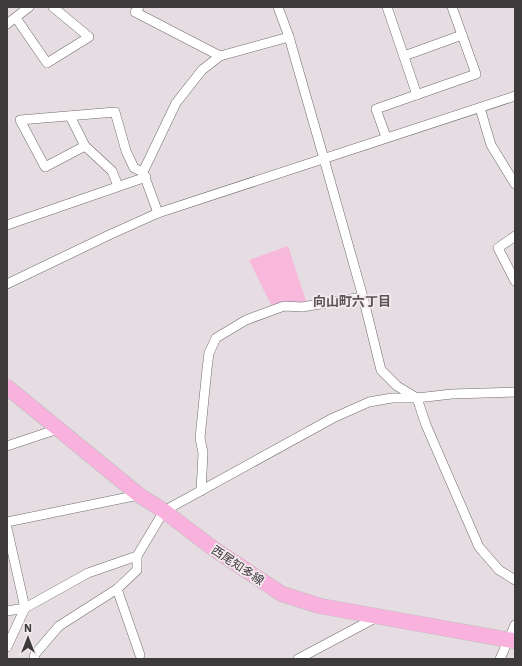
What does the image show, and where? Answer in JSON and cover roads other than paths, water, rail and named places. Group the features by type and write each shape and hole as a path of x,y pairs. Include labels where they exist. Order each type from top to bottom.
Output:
{"main road":[{"name":"西尾知多線","path":"7,387 139,495 164,511 214,549 282,594 320,606 512,640"}],"street":[{"path":"7,24 29,7"},
{"path":"16,18 47,63 89,37 53,7"},
{"path":"139,7 135,12 220,56"},
{"path":"278,7 289,37 324,159 363,297 381,370 397,386 417,398 426,425 479,547 499,570 515,580"},
{"path":"387,7 416,95"},
{"path":"386,137 376,109 476,74 452,7"},
{"path":"404,56 462,35"},
{"path":"7,225 118,186 144,174 176,103 202,70 220,56 289,37"},
{"path":"7,284 102,238 158,213 324,159 386,137 515,96"},
{"path":"480,108 491,145 515,184"},
{"path":"85,146 44,167 20,120 115,112 126,151 134,168 144,174 158,213"},
{"path":"70,116 85,146 112,171 118,186"},
{"path":"515,236 498,248 515,281"},
{"path":"201,491 203,453 200,438 201,426 209,353 216,338 246,320 284,306 302,307 363,297"},
{"path":"34,659 36,654 59,626 117,589 137,570 137,556 164,511 333,418 369,402 392,398 417,398 452,394 515,392"},
{"path":"7,446 58,429"},
{"path":"7,522 139,495"},
{"path":"7,528 25,608 7,646"},
{"path":"7,611 25,608 88,573 137,556"},
{"path":"117,589 140,655"},
{"path":"298,659 377,617"},
{"path":"500,659 512,640 515,625"}],"district":[{"name":"向山町六丁目","path":"352,301"}]}
